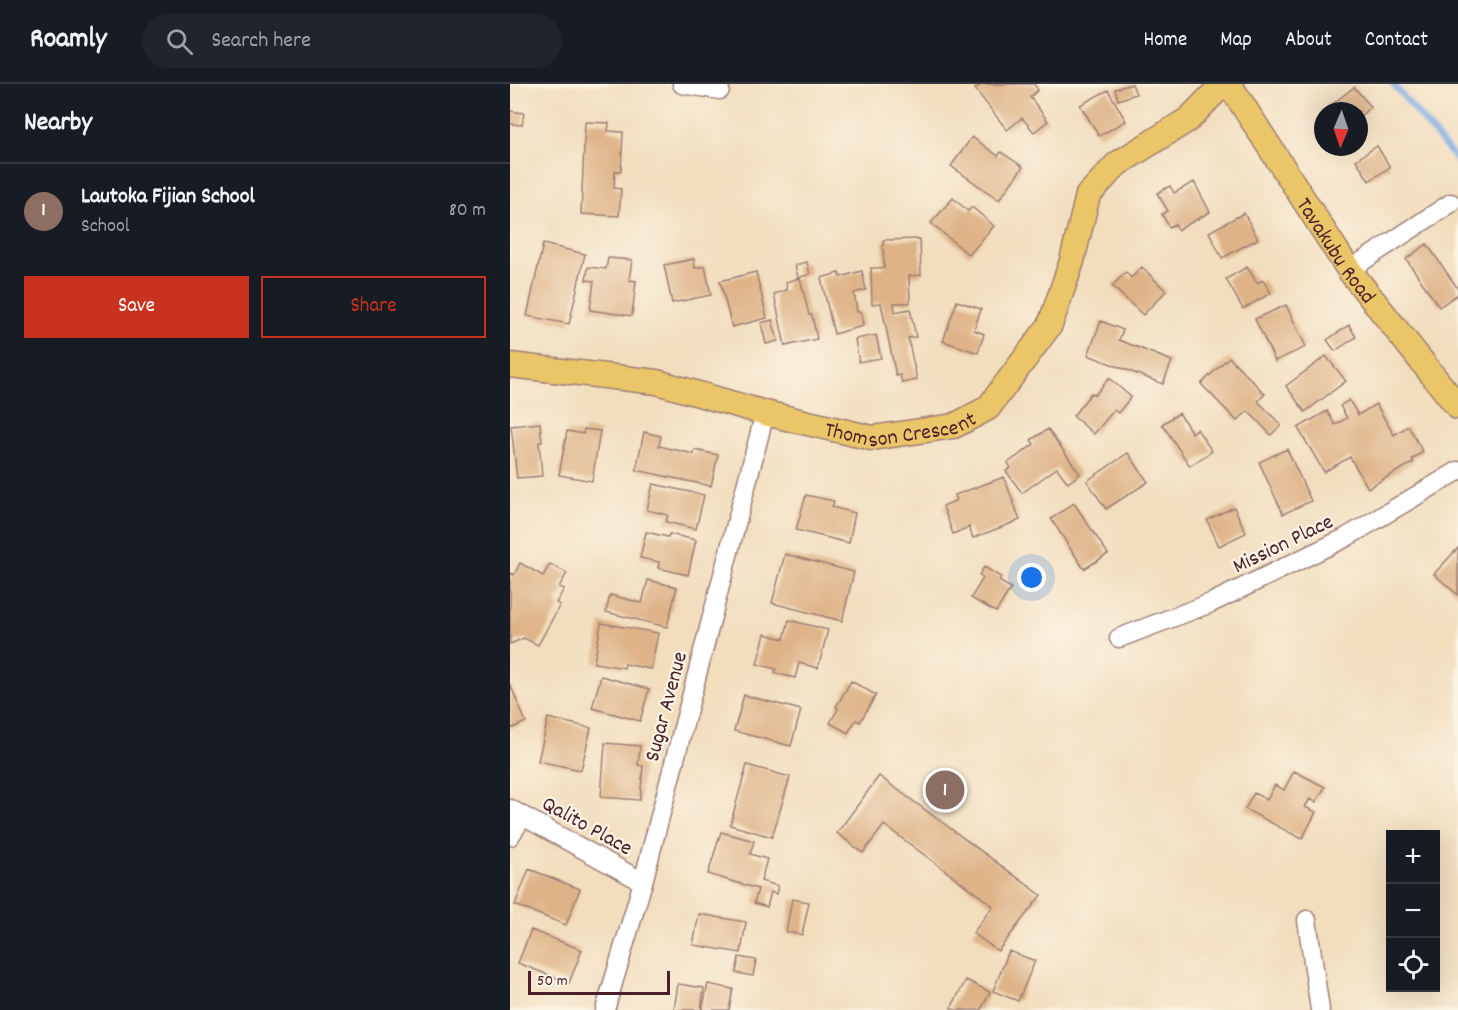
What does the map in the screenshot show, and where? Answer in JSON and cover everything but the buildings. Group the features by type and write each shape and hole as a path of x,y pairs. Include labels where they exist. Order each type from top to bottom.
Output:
{"main road":[{"name":"Thomson Crescent","path":"510,365 657,382 765,414 872,438 954,426 988,408 1050,325 1072,261 1088,195 1117,164 1189,119 1223,84"},
{"name":"Tavakubu Road","path":"1229,84 1349,270 1458,407"}],"street":[{"path":"682,84 720,90"},
{"path":"1349,270 1451,203"},
{"name":"Sugar Avenue","path":"605,1010 643,882 765,414"},
{"name":"Mission Place","path":"1119,638 1211,603 1345,538 1458,471"},
{"path":"510,836 517,812"},
{"name":"Qalito Place","path":"517,812 643,882"},
{"path":"1307,920 1320,1010"}],"waterway":[{"path":"1393,84 1458,162"}],"place":[{"name":"Lautoka Fijian School","path":"945,790"}]}
